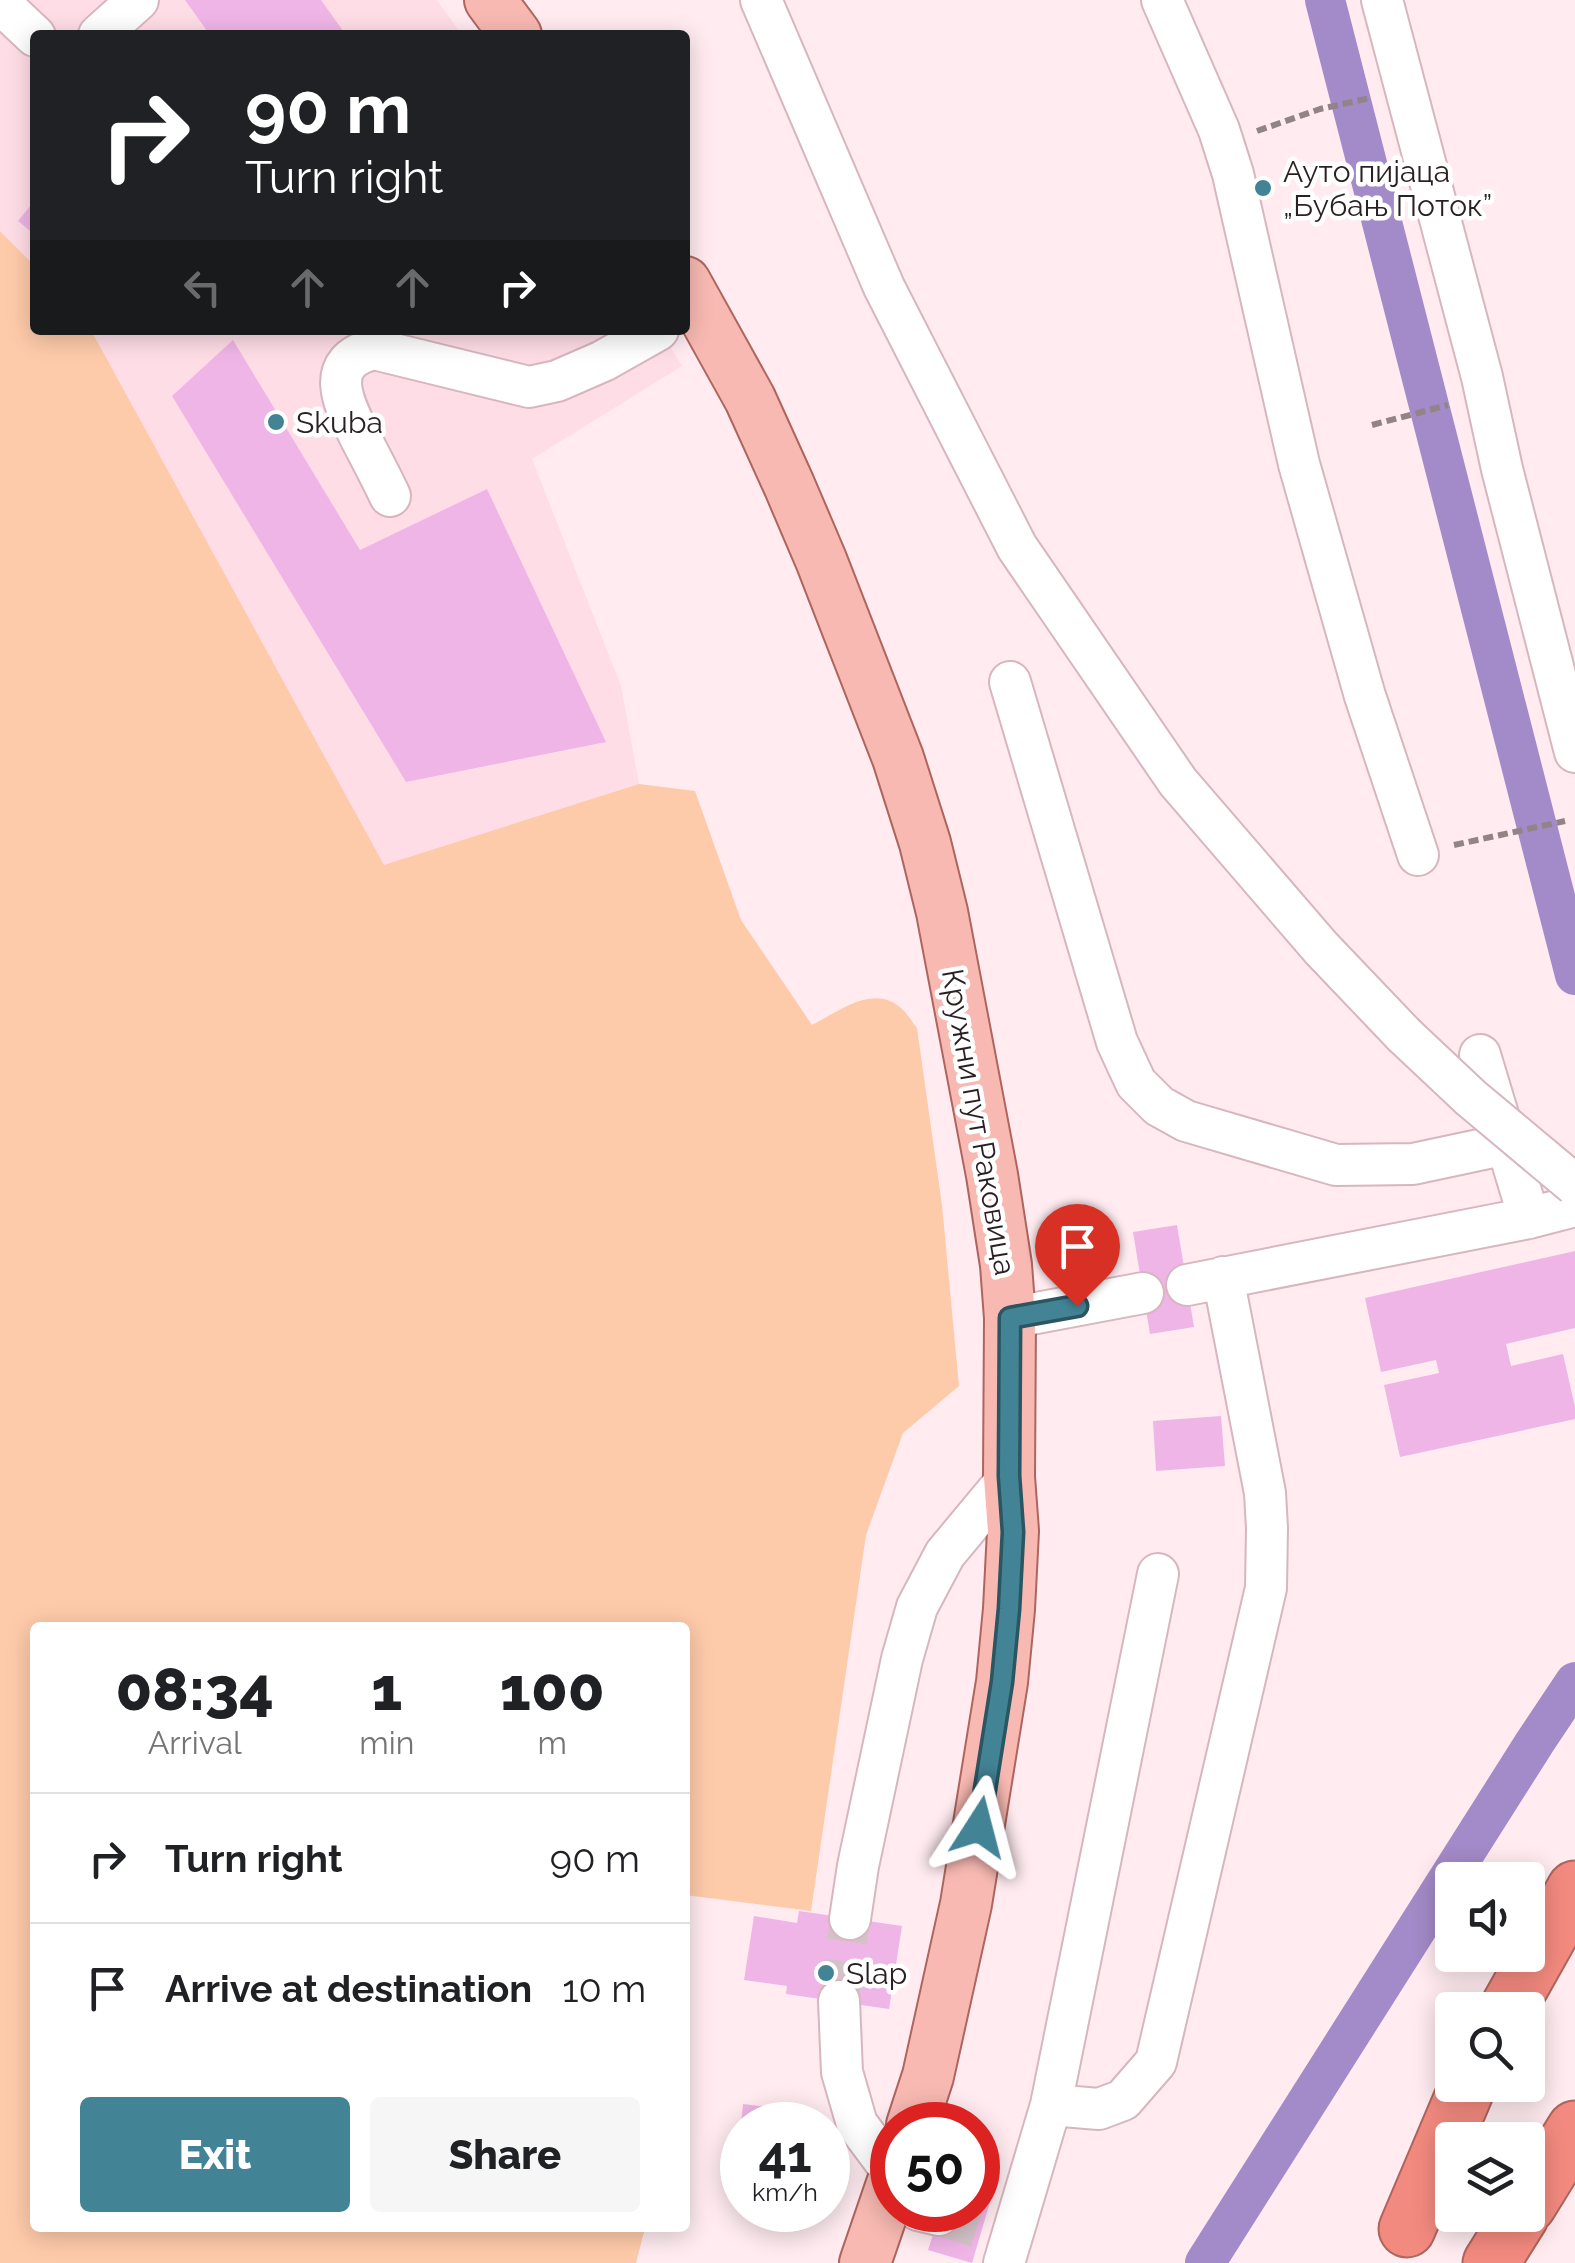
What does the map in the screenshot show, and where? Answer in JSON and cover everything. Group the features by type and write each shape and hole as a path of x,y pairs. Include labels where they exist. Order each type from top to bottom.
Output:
{"highway":[{"path":"1517,1992 1575,1889"},
{"path":"1545,2012 1575,1964"},
{"path":"1397,2246 1461,2102"},
{"path":"1545,2178 1575,2130"},
{"path":"1397,2246 1435,2185"},
{"path":"1492,2263 1511,2232"}],"main road":[{"path":"490,0 512,30"},
{"name":"Кружни пут Раковица","path":"690,319 750,399 822,560 898,758 942,912 1006,1265 1013,1532 1002,1682 966,1904 920,2102"},
{"path":"864,2263 883,2232"}],"street":[{"path":"105,30 138,0"},
{"path":"761,0 884,287 1017,546 1178,782 1321,948 1404,1035 1471,1098 1575,1185"},
{"path":"1162,0 1233,174 1299,464 1365,696 1418,855"},
{"path":"1382,0 1482,377 1575,752"},
{"path":"0,3 30,31"},
{"path":"390,496 343,402 342,376 348,363 361,352 374,349 529,387 587,368 639,335"},
{"path":"1010,682 1117,1042 1136,1083 1159,1106 1186,1121 1336,1166 1413,1164 1507,1144"},
{"path":"1480,1056 1530,1218"},
{"path":"1051,2105 1099,2108 1124,2100 1156,2062 1266,1588 1265,1492 1205,1281 1575,1206"},
{"path":"1010,1318 1143,1293"},
{"path":"850,1919 902,1659 917,1607 945,1554 1009,1476"},
{"path":"999,2244 1051,2105 1158,1574"},
{"path":"839,2002 842,2072 857,2124 870,2144"}],"path":[{"path":"1223,143 1320,109 1384,94"},
{"path":"1372,425 1463,401"},
{"path":"1467,842 1565,821"}],"shaded area":[{"path":"0,0 437,0 458,30 30,30 30,261 0,231"},
{"path":"0,231 30,261 30,335 94,335 384,865 639,784 695,791 741,920 812,1025 867,999 879,998 901,1008 917,1028 942,1205 959,1386 903,1433 866,1535 811,1911 690,1896 690,1622 30,1622 30,2232 644,2232 636,2263 0,2263"},
{"path":"94,335 663,335 682,366 532,459 621,686 639,784 384,866"}],"building":[{"path":"185,0 321,0 342,30 206,30"},
{"path":"30,206 30,231 18,221"},
{"path":"233,340 360,550 487,489 606,742 406,782 172,396"},
{"path":"1177,1225 1194,1327 1150,1334 1133,1232"},
{"path":"1575,1251 1575,1328 1506,1344 1511,1366 1563,1354 1575,1419 1400,1457 1384,1385 1439,1373 1436,1360 1381,1372 1365,1298"},
{"path":"1221,1416 1225,1466 1156,1471 1153,1421"},
{"path":"799,1911 902,1926 889,2009 786,1994 787,1986 744,1980 754,1916 797,1923"},
{"path":"934,2232 981,2232 972,2263 928,2250"}],"waterway":[{"path":"1325,0 1575,975"},
{"path":"1205,2263 1575,1682"}],"tunnel":[{"path":"839,2001 850,1919"}],"place":[{"name":"Ауто пијаца „Бубањ Поток”","path":"1263,188"},
{"name":"Skuba","path":"276,422"},
{"name":"Slap","path":"826,1973"}],"route":[{"path":"979,1827 1002,1682 1009,1609 1013,1532 1009,1476 1010,1318 1077,1306"}]}
